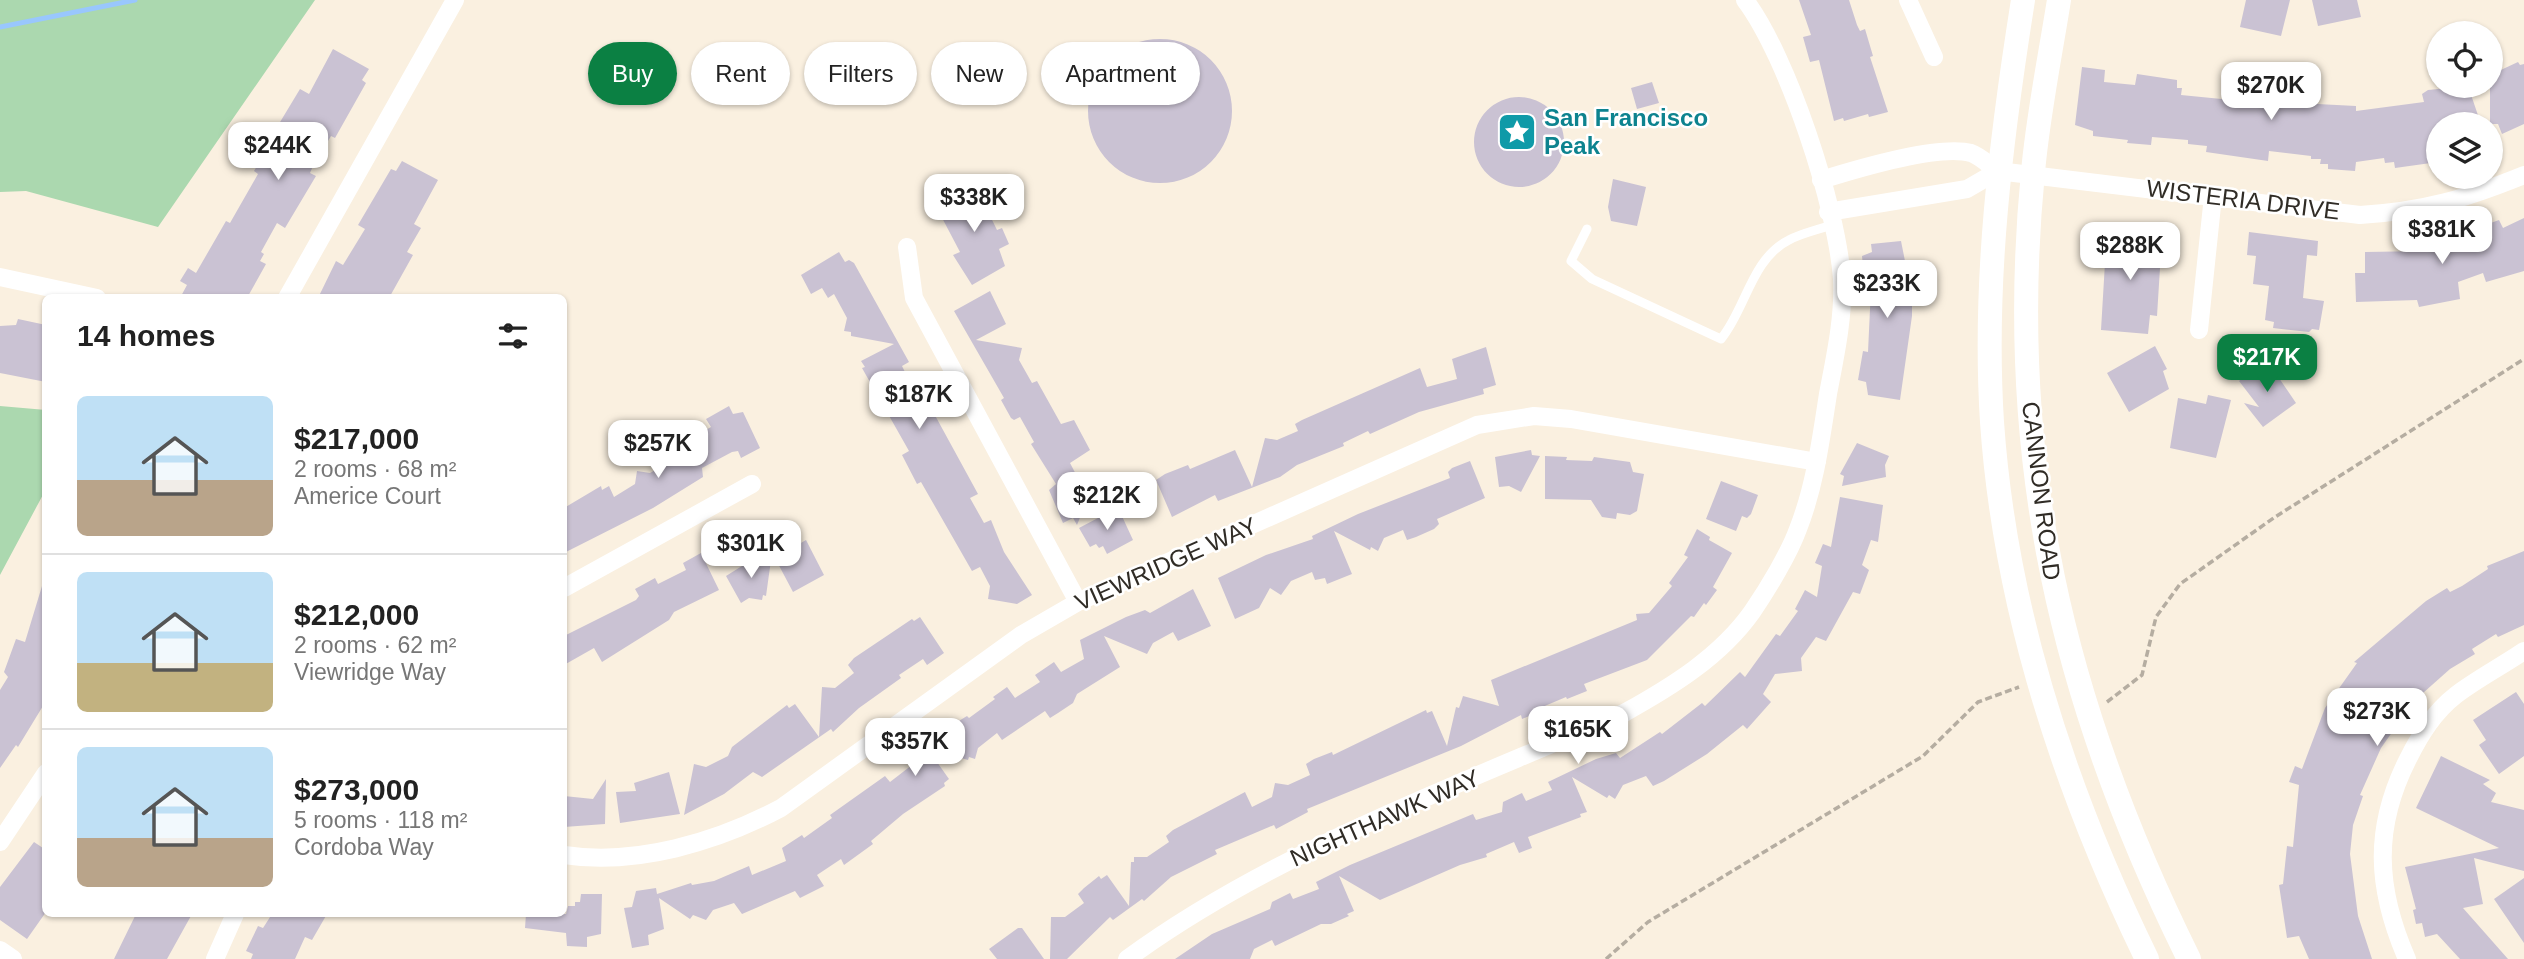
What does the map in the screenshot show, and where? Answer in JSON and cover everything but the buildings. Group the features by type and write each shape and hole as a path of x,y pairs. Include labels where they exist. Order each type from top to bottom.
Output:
{"main road":[{"name":"CANNON ROAD","path":"2023,0 1998,171 1990,323 1992,422 2003,519 2018,600 2043,700 2082,815 2110,883 2147,959"},
{"name":"CANNON ROAD","path":"2059,0 2033,173 2026,319 2029,420 2040,513 2056,605 2079,689 2117,802 2144,867 2189,959"}],"street":[{"path":"289,294 455,0"},
{"name":"NIGHTHAWK WAY","path":"1128,959 1170,928 1275,866 1624,713 1678,683 1728,639 1752,612 1798,530 1817,463 1839,334 1842,281 1821,180 1790,85 1745,0"},
{"path":"1908,0 1934,57"},
{"path":"1821,180 1888,160 1949,153 1971,153 1998,171 1967,189 1830,219"},
{"name":"WISTERIA DRIVE","path":"1998,171 2033,173 2360,215 2403,212 2468,198 2524,175"},
{"path":"2199,330 2213,196"},
{"path":"907,247 914,298 1078,602"},
{"path":"0,277 79,294"},
{"name":"VIEWRIDGE WAY","path":"567,855 618,857 700,843 751,824 780,808 1021,635 1078,602 1477,425 1534,416 1571,419 1817,463"},
{"path":"567,586 752,484"},
{"path":"2407,959 2390,921 2381,856 2385,816 2393,789 2423,730 2455,695 2524,651"},
{"path":"0,842 42,780"},
{"path":"215,959 234,917"},
{"path":"0,950 13,959"}],"lane":[{"path":"1587,229 1571,261 1592,279 1721,339 1732,325 1758,269 1787,240 1830,219"}],"path":[{"path":"2103,705 2141,675 2156,617 2180,584 2275,517 2524,359"},
{"path":"1606,959 1648,922 1923,756 1978,702 2022,686"}],"green space":[{"path":"0,0 315,0 158,227 26,191 0,192"},
{"path":"0,406 42,410 42,497 0,575"}],"waterway":[{"path":"0,27 135,0"}],"place":[{"name":"San Francisco Peak","path":"1517,132"}]}
